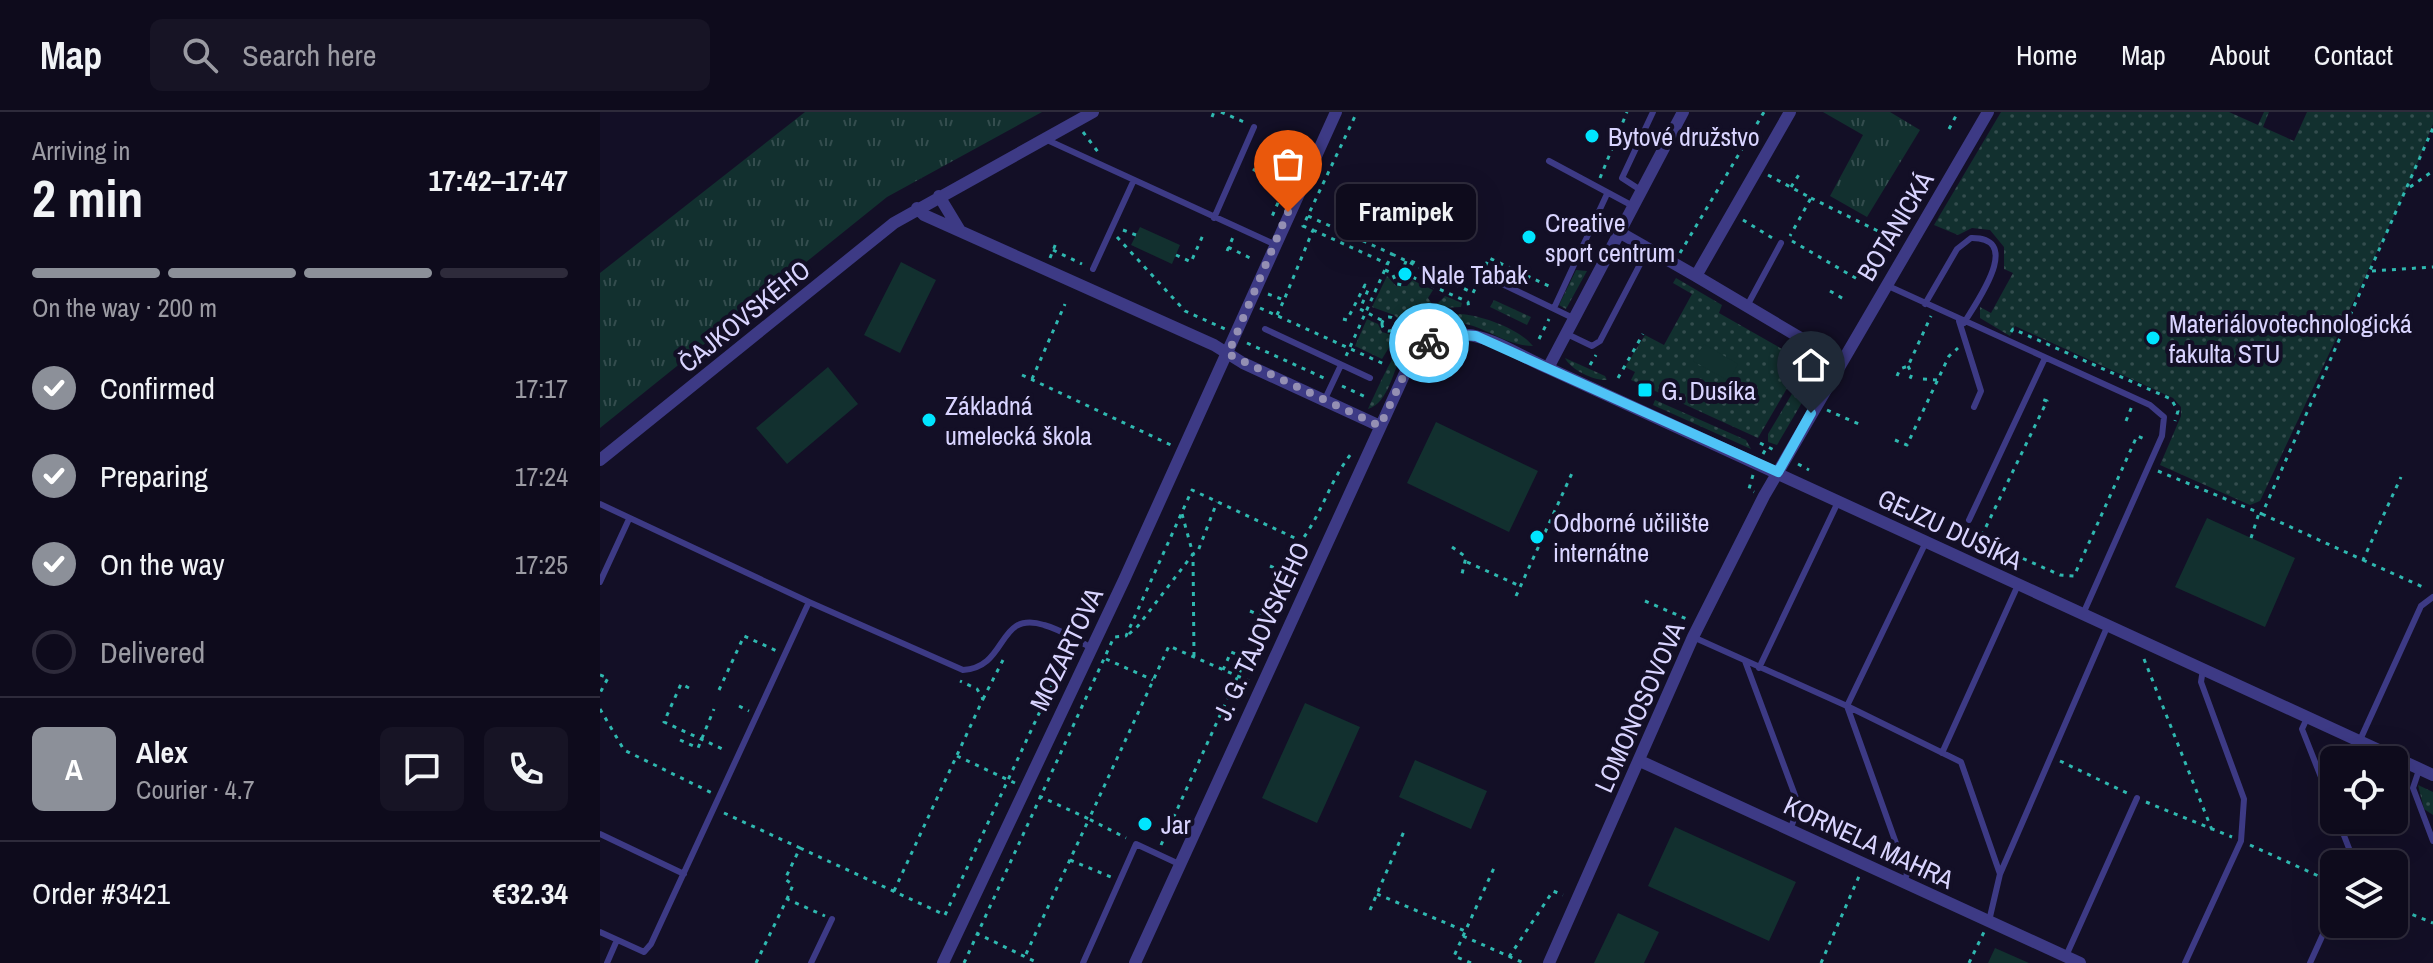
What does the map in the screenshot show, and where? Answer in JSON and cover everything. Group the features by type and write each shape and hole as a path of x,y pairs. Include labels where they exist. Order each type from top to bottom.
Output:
{"street":[{"name":"ČAJKOVSKÉHO","path":"600,460 917,208 1093,112"},
{"name":"MOZARTOVA","path":"943,963 1228,354 1255,306 1274,244 1336,112"},
{"path":"1548,368 1639,189 1683,112"},
{"path":"1696,276 1790,112"},
{"name":"BOTANICKÁ","path":"1778,472 1988,112"},
{"path":"939,196 959,229"},
{"path":"917,208 924,215 1380,426"},
{"path":"1619,232 1841,362"},
{"name":"GEJZU DUSÍKA","path":"1446,334 1476,336 1548,368 2433,775"},
{"name":"J. G. TAJOVSKÉHO","path":"1135,963 1411,360 1425,345 1446,334"},
{"name":"LOMONOSOVOVA","path":"1549,963 1693,637 1778,472"},
{"name":"KORNELA MAHRA","path":"1640,761 2080,963"}],"lane":[{"path":"1639,189 1622,178 1653,112"},
{"path":"1214,218 1254,127"},
{"path":"1045,139 1133,182 1274,244"},
{"path":"1549,161 1631,205"},
{"path":"1093,269 1133,182"},
{"path":"1554,308 1607,194"},
{"path":"1925,304 1957,249 1971,238 1985,241 1995,253 1996,268 1962,322 1981,391 1974,407"},
{"path":"1747,306 1785,241"},
{"path":"1566,333 1592,346 1600,341 1648,249"},
{"path":"1494,280 1573,318"},
{"path":"1886,285 2150,405 2164,417 2166,425 2083,614"},
{"path":"1265,329 1343,362 1370,378"},
{"path":"1969,520 2049,360"},
{"path":"1324,401 1343,362"},
{"path":"1759,668 1838,502"},
{"path":"600,504 963,670 979,669 992,660 1004,636 1014,627 1030,622 1045,625 1090,647"},
{"path":"600,582 629,519"},
{"path":"1904,882 1907,874 1847,706 1926,542"},
{"path":"1942,753 2018,585"},
{"path":"2360,740 2421,606 2433,594"},
{"path":"600,932 644,952 684,874 809,602"},
{"path":"1989,921 2000,874 2108,625"},
{"path":"1693,637 1847,706 1961,762 2000,874"},
{"path":"1745,661 1799,806 1790,830"},
{"path":"2185,963 2241,841 2244,799 2201,682 2203,669"},
{"path":"2308,715 2302,729 2320,775"},
{"path":"2419,768 2413,788 2433,841"},
{"path":"2066,956 2137,798"},
{"path":"600,834 684,874"},
{"path":"1083,963 1136,844 1179,864"},
{"path":"811,963 832,919"},
{"path":"2310,963 2321,938"},
{"path":"607,963 617,940"}],"path":[{"path":"1221,112 1254,127"},
{"path":"1357,112 1303,226 1388,264"},
{"path":"1599,189 1601,176 1627,112"},
{"path":"1674,263 1764,112"},
{"path":"1949,129 1958,112"},
{"path":"1072,124 1106,158"},
{"path":"2251,538 2433,128"},
{"path":"1253,169 1283,191"},
{"path":"2407,190 2433,171"},
{"path":"1791,187 1800,173"},
{"path":"1766,174 1886,235"},
{"path":"1785,241 1811,198"},
{"path":"1308,216 1473,293"},
{"path":"1740,218 1859,280"},
{"path":"1236,228 1228,249 1259,262"},
{"path":"1111,230 1185,311 1227,330 1232,320"},
{"path":"1277,315 1313,230"},
{"path":"1176,255 1191,262 1203,235"},
{"path":"1048,262 1056,243"},
{"path":"1053,250 1093,269"},
{"path":"1343,362 1392,254"},
{"path":"1469,310 1468,302 1489,258 1561,291"},
{"path":"1406,261 1400,278 1411,261 1444,276"},
{"path":"2372,271 2433,267"},
{"path":"1385,270 1392,273 1397,284 1403,285 1410,276 1468,302"},
{"path":"1343,319 1347,320 1362,286 1368,287 1360,309"},
{"path":"1830,291 1847,301"},
{"path":"1255,306 1268,294 1284,300"},
{"path":"1353,303 1383,321 1393,319 1395,327 1404,333"},
{"path":"1032,379 1065,304"},
{"path":"1255,306 1384,364"},
{"path":"1255,306 1257,316"},
{"path":"1539,339 1554,308"},
{"path":"1190,327 1199,309"},
{"path":"1897,376 1900,369 1908,366 1935,309"},
{"path":"1383,321 1385,330 1395,327"},
{"path":"1249,333 1245,342 1368,398"},
{"path":"1618,378 1643,334"},
{"path":"1895,440 1907,445 1949,356 1966,345"},
{"path":"2049,360 2055,348"},
{"path":"1590,365 1597,352"},
{"path":"1908,366 1912,374 1909,381"},
{"path":"1022,375 1172,446"},
{"path":"1923,379 1937,380"},
{"path":"2037,396 2047,401 1983,533 1986,542 2060,575 2074,576 2085,584"},
{"path":"2126,421 2133,404 2138,405"},
{"path":"1827,410 1859,424"},
{"path":"2074,576 2137,436 2148,441 2152,430"},
{"path":"1157,853 1297,546 1310,533 1340,469 1360,444"},
{"path":"2155,470 2260,514 2433,594"},
{"path":"1516,596 1573,471"},
{"path":"2363,560 2401,477"},
{"path":"1126,636 1192,490 1297,539"},
{"path":"964,963 1114,637 1126,636 1138,626 1198,551 1217,502"},
{"path":"1182,513 1193,554 1194,657"},
{"path":"1969,520 1965,529 1983,533"},
{"path":"1452,547 1464,552 1467,562 1462,574"},
{"path":"2015,554 2020,548"},
{"path":"1467,562 1520,586"},
{"path":"1270,566 1282,571"},
{"path":"1645,601 1689,620"},
{"path":"1250,611 1262,616"},
{"path":"719,690 744,636 784,654"},
{"path":"945,915 1073,639"},
{"path":"1026,954 1169,646 1260,686"},
{"path":"1223,670 1231,652 1243,657"},
{"path":"2143,656 2212,830"},
{"path":"894,891 1004,658"},
{"path":"1104,658 1153,680"},
{"path":"600,675 608,678 600,693"},
{"path":"948,676 977,689 983,699"},
{"path":"689,688 681,684 664,722 737,757"},
{"path":"600,709 624,750 719,796"},
{"path":"680,740 698,748 714,709"},
{"path":"957,756 1136,844"},
{"path":"2049,756 2137,798 2320,877"},
{"path":"714,809 945,915 977,934 1026,954 1038,963"},
{"path":"1370,910 1405,829"},
{"path":"756,963 793,885 785,879 800,848"},
{"path":"1070,860 1120,881"},
{"path":"1821,963 1865,864"},
{"path":"1471,963 1454,956 1494,868"},
{"path":"1509,957 1553,891 1563,895"},
{"path":"1377,894 1524,963"},
{"path":"787,899 832,919"},
{"path":"2408,913 2433,923"},
{"path":"1969,963 1989,921"}],"green space":[{"path":"805,112 1042,112 887,197 600,428 600,273"},
{"path":"1823,112 1890,112 1920,130 1867,217 1830,196 1863,135"},
{"path":"2001,112 2229,112 2258,125 2264,112 2269,112 2263,127 2294,141 2307,112 2433,112 2433,124 2411,179 2260,501 2250,505 2160,465 2181,416 2181,407 2173,398 2015,326 2010,336 1980,318 1980,307 1991,313 2013,273 2004,269 2004,247 1990,230 1972,228 1958,235 1934,225"},
{"path":"1140,227 1180,245 1172,264 1131,245"},
{"path":"901,262 936,280 900,353 864,335"},
{"path":"1576,270 1587,271 1566,309 1559,305"},
{"path":"1387,276 1396,286 1407,286 1412,280 1433,290 1428,298 1432,304 1445,296 1462,303 1461,307 1441,308 1406,326 1394,315 1372,307"},
{"path":"1676,278 1722,305 1719,313 1803,361 1758,438 1631,380 1635,372 1625,367 1645,335 1664,345 1692,294 1673,283"},
{"path":"1494,300 1531,317 1527,325 1490,307"},
{"path":"1460,314 1500,324 1533,346 1507,341 1459,323 1432,329 1406,349 1386,393 1375,406 1368,409 1392,360 1412,334 1441,318"},
{"path":"1367,319 1378,324 1382,332 1396,336 1382,359 1355,346"},
{"path":"1704,344 1738,364 1729,381 1693,361"},
{"path":"1565,358 1605,376 1607,380 1583,374"},
{"path":"828,367 858,404 787,464 756,428"},
{"path":"1802,377 1807,382 1803,391 1807,394 1777,445 1768,442 1768,434"},
{"path":"1655,400 1746,440 1751,449 1653,405"},
{"path":"1436,422 1538,471 1509,532 1407,483"},
{"path":"2207,518 2295,558 2265,627 2175,587"},
{"path":"1305,703 1360,727 1317,823 1262,798"},
{"path":"1415,760 1487,791 1471,829 1399,797"},
{"path":"2418,785 2433,792 2433,815 2424,809"},
{"path":"1675,827 1796,882 1769,941 1648,886"},
{"path":"1618,913 1659,932 1644,963 1594,963"},
{"path":"1995,948 2029,963 1988,963"}],"way so far":[{"path":"1288,212 1228,354 1380,426 1411,360 1429,343"}],"place":[{"name":"Bytové družstvo","path":"1592,136"},
{"name":"Framipek","path":"1288,212"},
{"name":"Creative sport centrum","path":"1529,237"},
{"name":"Nale Tabak","path":"1405,274"},
{"name":"Materiálovotechnologická fakulta STU","path":"2153,338"},
{"name":"G. Dusíka","path":"1645,390"},
{"name":"Základná umelecká škola","path":"929,420"},
{"name":"Odborné učilište internátne","path":"1537,537"},
{"name":"Jar","path":"1145,824"}],"route":[{"path":"1429,343 1446,334 1463,332 1476,336 1778,472 1811,413"}]}
